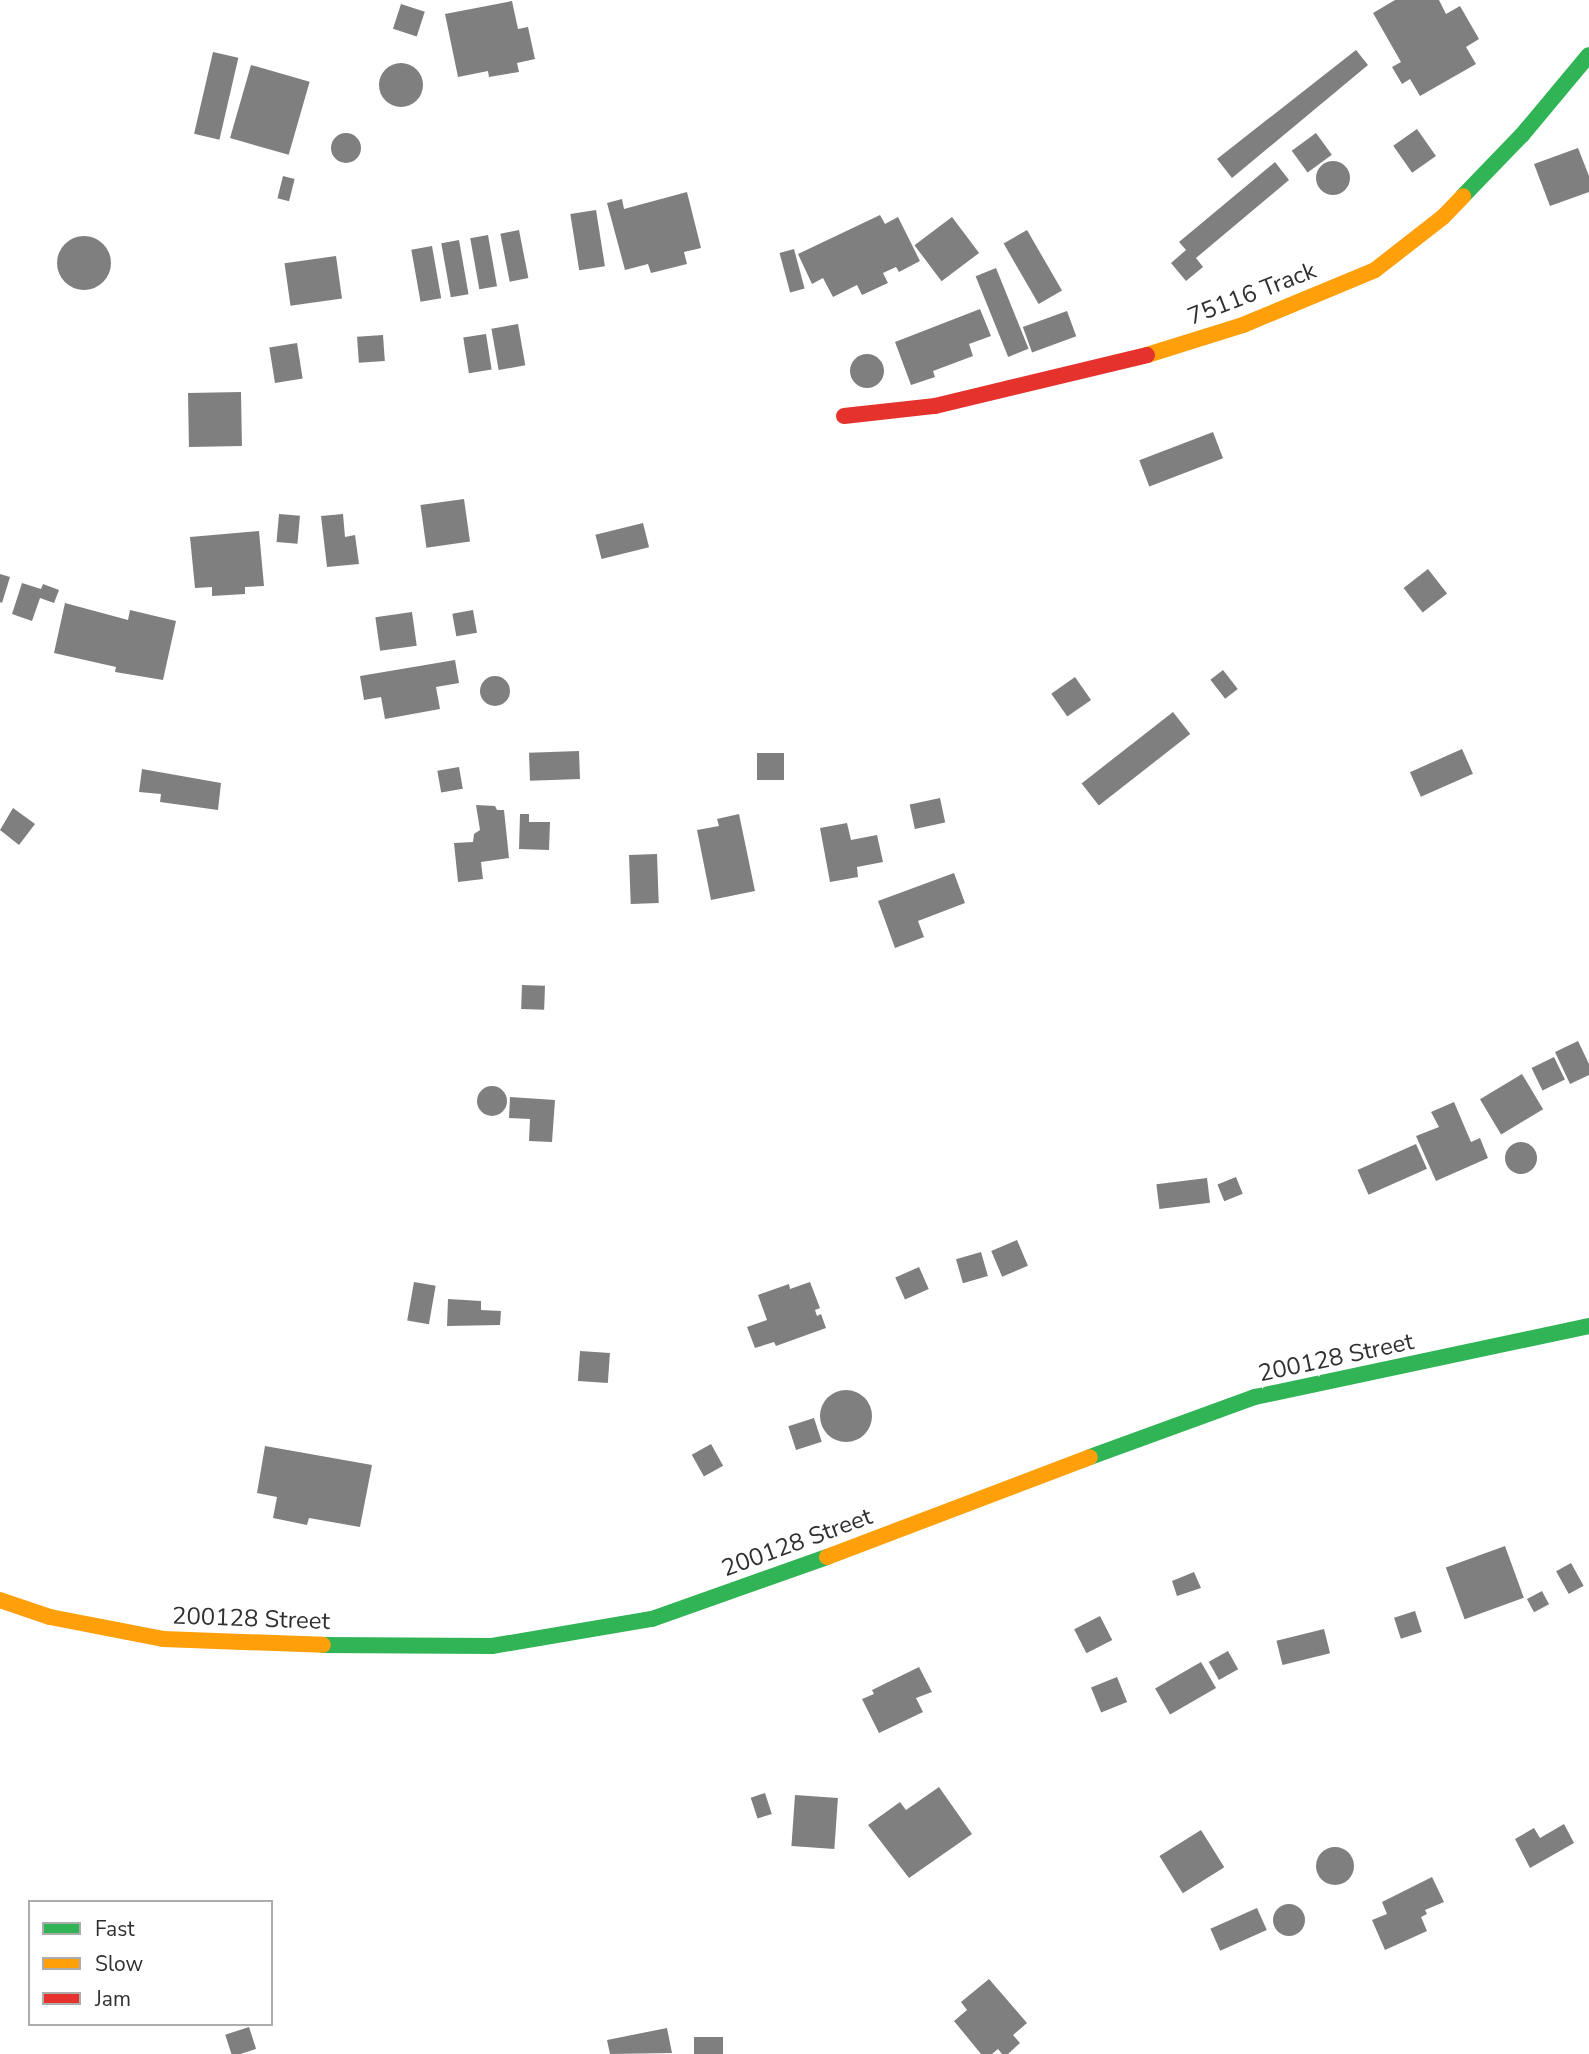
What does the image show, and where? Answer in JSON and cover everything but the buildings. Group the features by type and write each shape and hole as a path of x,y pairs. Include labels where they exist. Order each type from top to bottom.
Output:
{"street":[{"name":"75116 Track","path":"844,416 935,406 1119,363 1242,325 1375,270 1443,217 1522,135 1589,55"},
{"name":"200128 Street","path":"0,1600 50,1617 163,1639 287,1645 492,1646 572,1633 652,1619 828,1557 1086,1458 1255,1397 1589,1326"}],"traffic: fast":[{"path":"1463,196 1522,135 1589,55"},
{"path":"1090,1457 1255,1397 1589,1326"},
{"path":"323,1645 492,1646 652,1619 827,1557"}],"traffic: slow":[{"path":"1147,355 1243,325 1375,270 1443,217 1463,196"},
{"path":"827,1557 1090,1457"},
{"path":"0,1600 50,1617 163,1639 323,1645"}],"traffic: jam":[{"path":"844,416 935,406 1147,355"}]}
